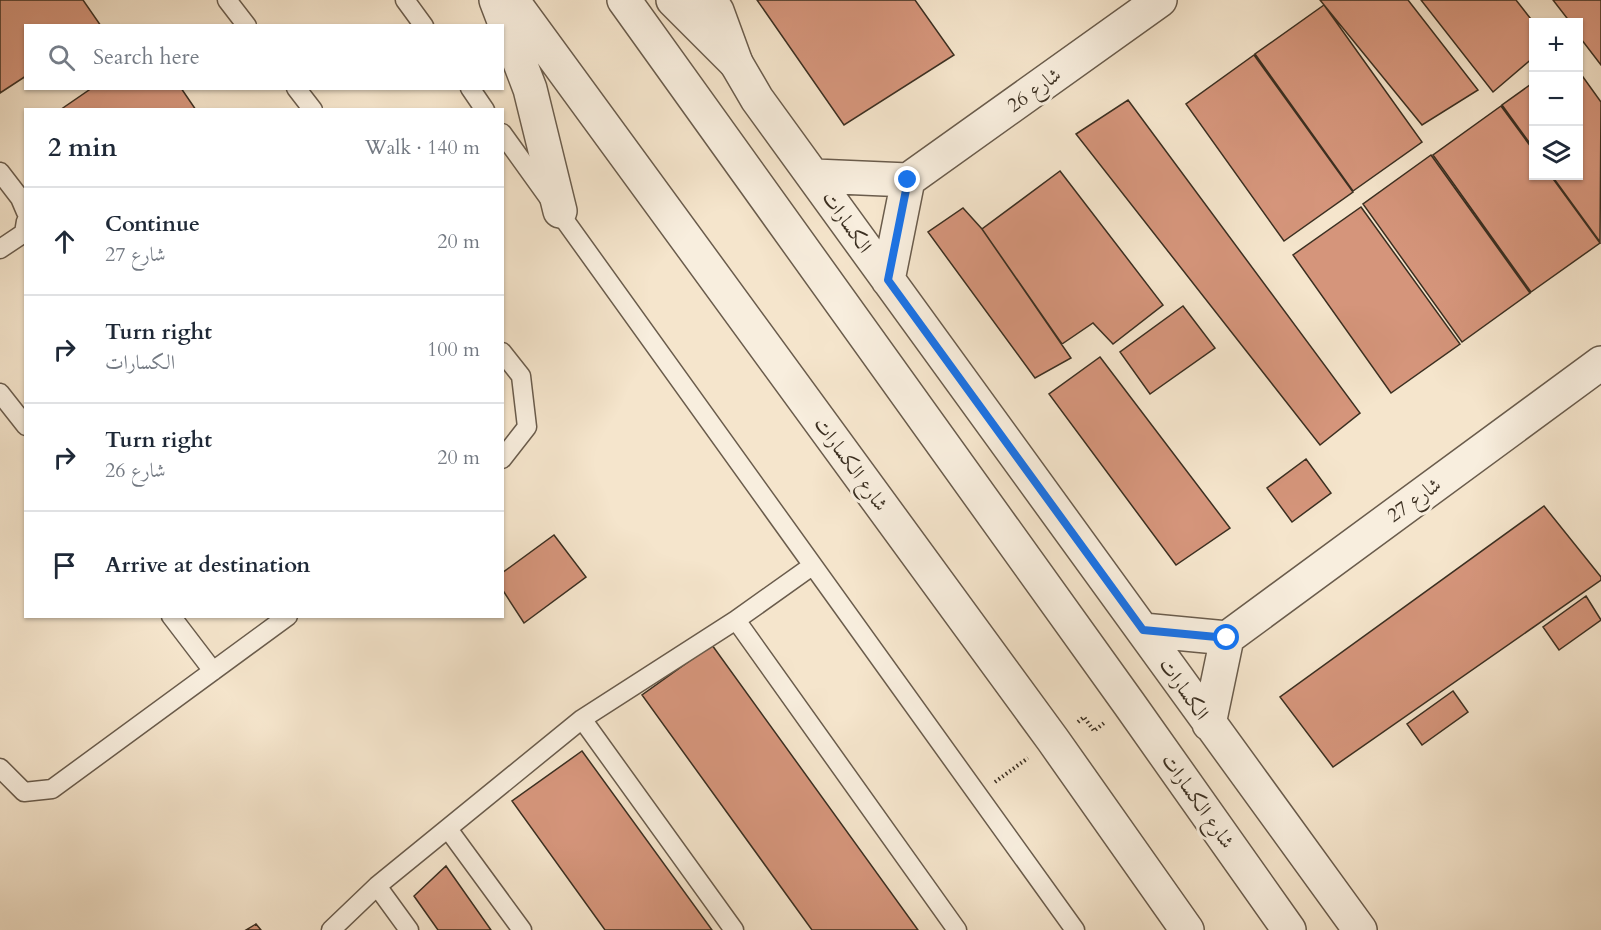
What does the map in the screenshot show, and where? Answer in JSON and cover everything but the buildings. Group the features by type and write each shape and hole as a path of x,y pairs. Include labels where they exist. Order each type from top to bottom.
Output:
{"street":[{"path":"496,0 530,89 560,211"},
{"name":"شارع الكسارات","path":"512,0 1053,740 1187,930"},
{"name":"شارع الكسارات","path":"624,0 1290,930"},
{"path":"673,0 736,63"},
{"name":"الكسارات","path":"710,0 717,11 736,63 757,99 1359,930"},
{"name":"شارع 26","path":"908,180 1160,0"},
{"path":"815,176 908,180 888,280"},
{"name":"شارع 27","path":"1227,638 1601,363"},
{"path":"1143,630 1227,638 1209,724"}],"lane":[{"path":"227,0 245,24"},
{"path":"405,0 423,24"},
{"path":"298,90 311,108"},
{"path":"471,90 485,108"},
{"path":"504,136 560,211 812,567 1076,930"},
{"path":"0,172 20,198 24,207"},
{"path":"0,249 24,233"},
{"path":"504,355 521,376 527,427 504,456"},
{"path":"0,393 24,423"},
{"path":"331,930 377,886 582,719 736,620 812,567"},
{"path":"173,618 213,671"},
{"path":"0,768 24,792 52,789 285,618"},
{"path":"736,620 957,930"},
{"path":"582,719 734,930"},
{"path":"448,829 522,930"},
{"path":"377,886 409,930"}],"route":[{"path":"908,180 888,280 1143,630 1227,638"}]}
